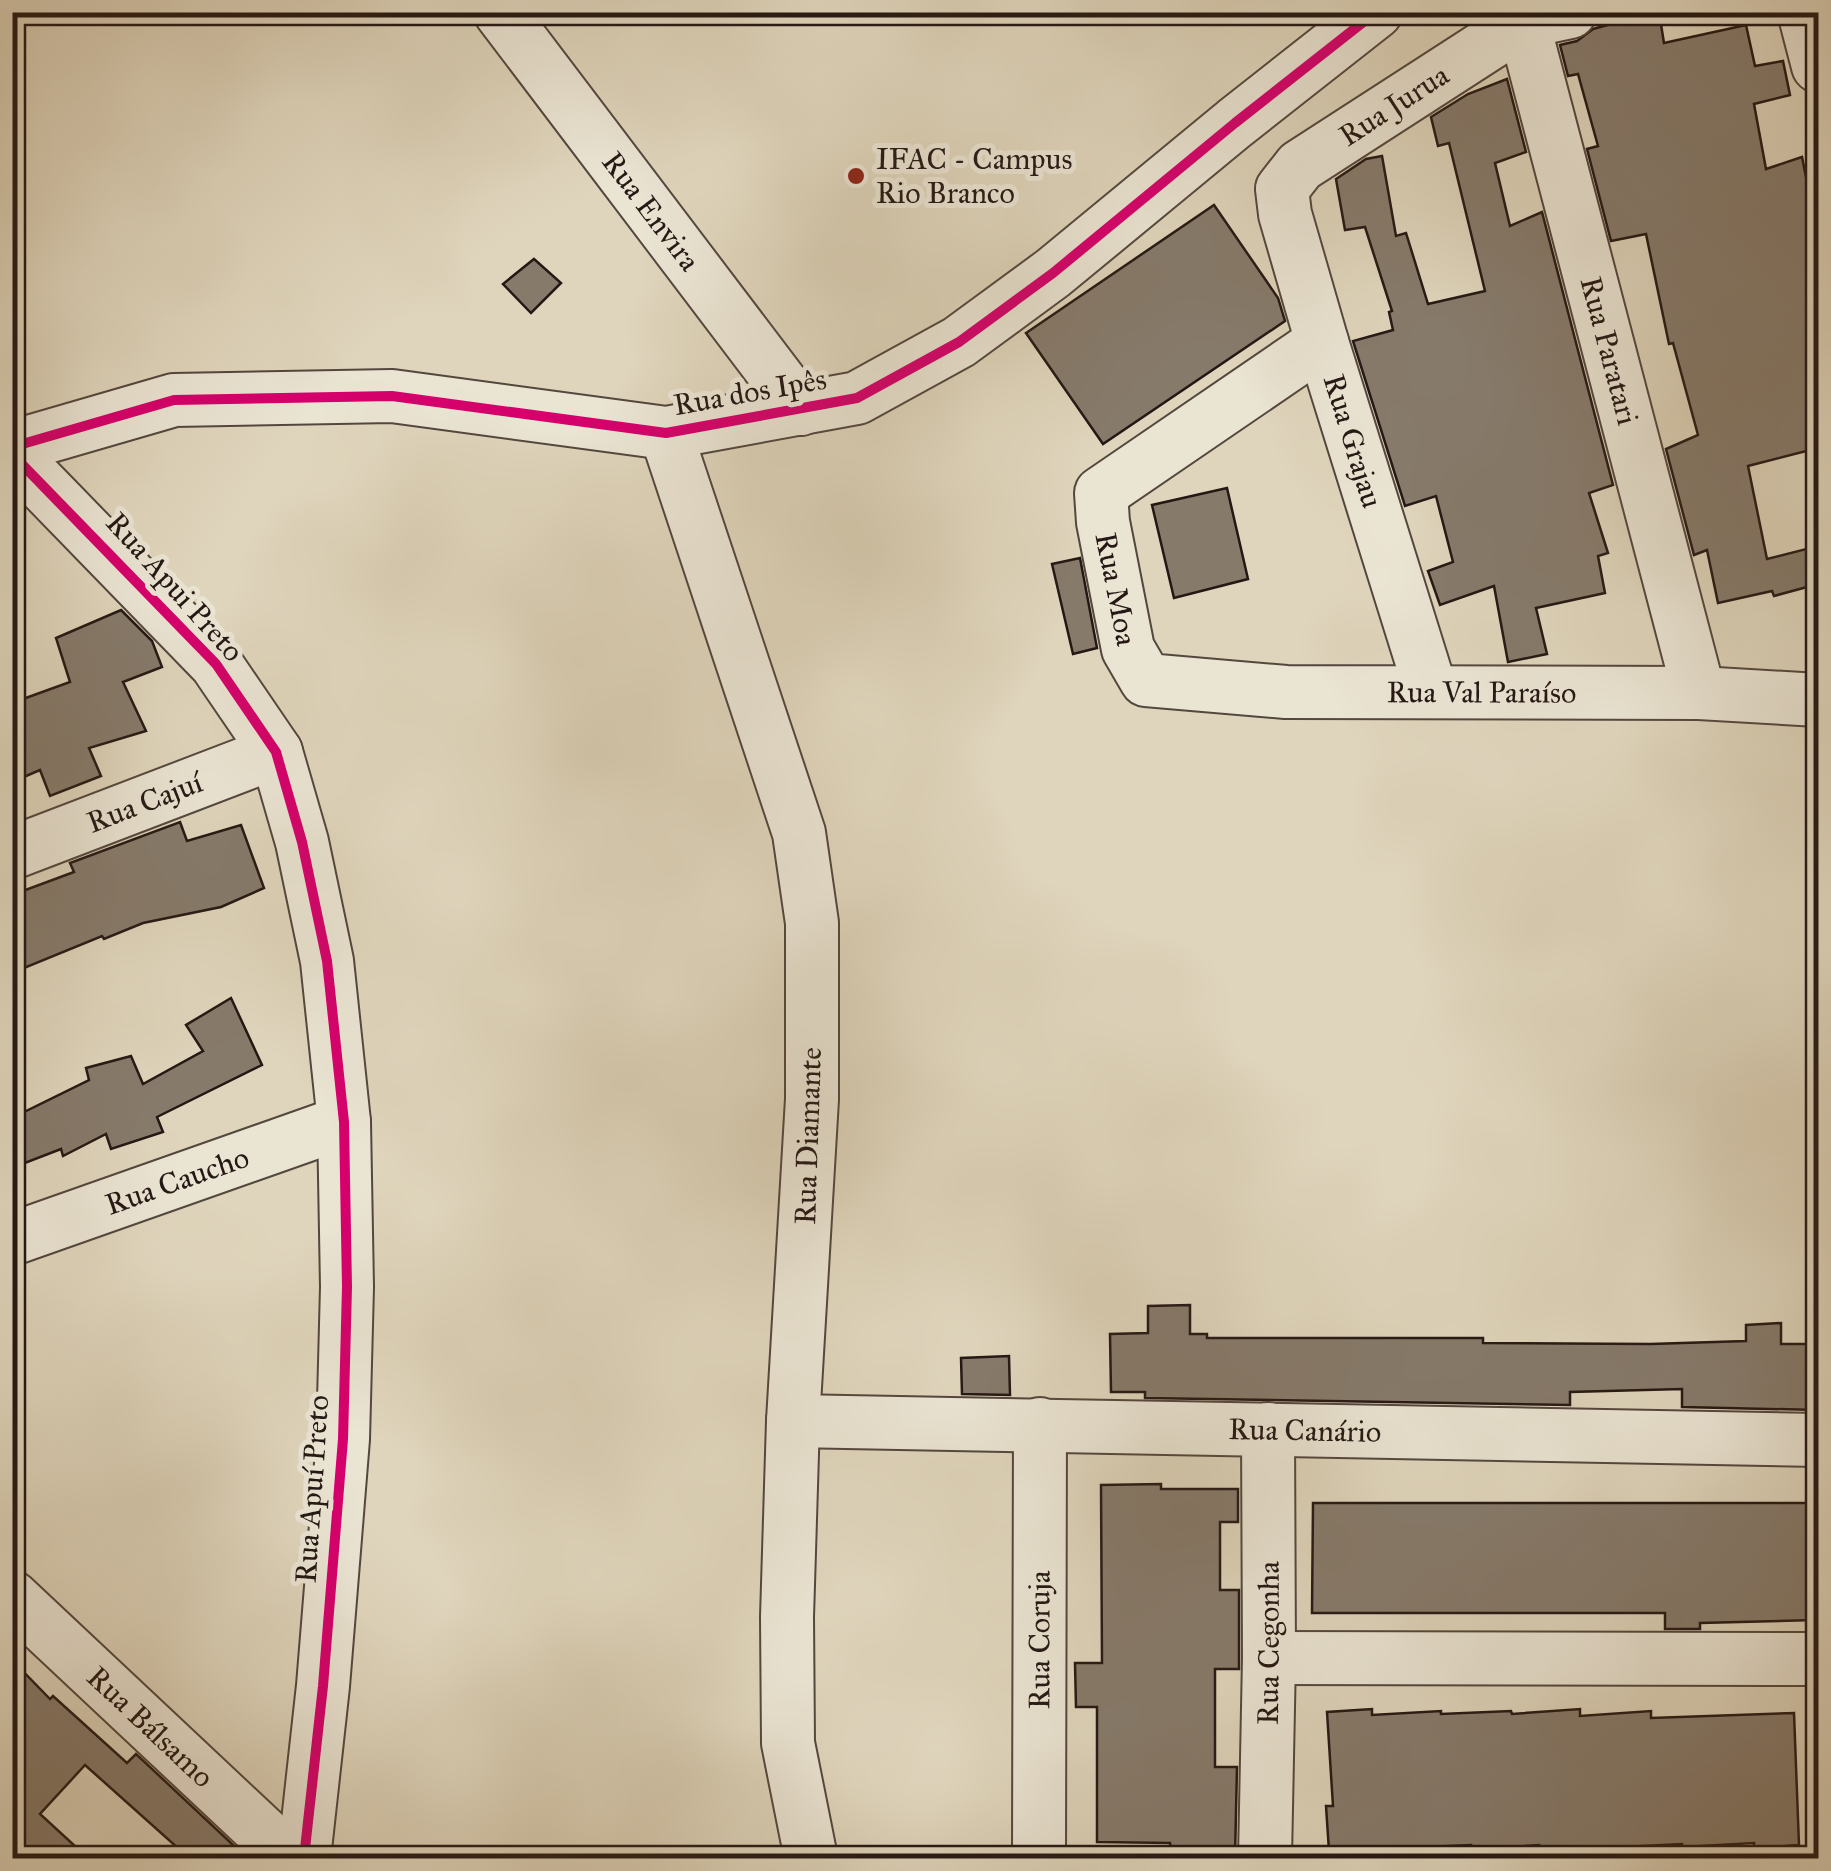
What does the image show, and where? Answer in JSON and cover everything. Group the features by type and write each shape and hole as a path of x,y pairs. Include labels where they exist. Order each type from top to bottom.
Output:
{"street":[{"name":"Rua Envira","path":"500,12 801,410"},
{"name":"Rua dos Ipês","path":"12,450 174,400 392,396 666,433 856,398 959,342 1053,274 1376,12"},
{"path":"1804,12 1818,66"},
{"name":"Rua Jurua","path":"1282,189 1300,166 1536,16"},
{"name":"Rua Paratari","path":"1536,16 1698,694"},
{"name":"Rua Grajau","path":"1282,189 1285,214 1322,342 1431,691"},
{"name":"Rua Moa","path":"1146,680 1128,649 1102,522 1101,493 1322,342"},
{"name":"Rua Diamante","path":"666,433 800,832 812,922 812,1099 793,1422 787,1617 788,1743 811,1858"},
{"name":"Rua Apui Preto","path":"12,450 216,664 276,752 302,842 327,961 344,1122"},
{"name":"Rua Val Paraíso","path":"1146,680 1286,692 1698,694 1818,700"},
{"name":"Rua Cajuí","path":"12,853 276,752"},
{"name":"Rua Caucho","path":"12,1239 344,1122"},
{"name":"Rua Apuí Preto","path":"304,1858 343,1439 347,1287 344,1122"},
{"name":"Rua Canário","path":"793,1422 1818,1440"},
{"name":"Rua Coruja","path":"1039,1858 1040,1424"},
{"name":"Rua Cegonha","path":"1264,1858 1269,1658 1268,1428"},
{"name":"Rua Bálsamo","path":"12,1597 290,1858"},
{"path":"1269,1658 1818,1659"}],"building":[{"path":"1659,12 1664,43 1746,25 1755,66 1783,61 1790,95 1754,104 1766,169 1802,157 1813,212 1818,210 1818,448 1748,466 1767,559 1818,546 1818,584 1774,596 1772,591 1718,603 1707,550 1694,555 1666,449 1698,435 1673,343 1669,344 1646,234 1611,241 1587,149 1598,146 1578,74 1568,76 1560,45 1577,41 1593,29"},
{"path":"1507,79 1526,152 1495,163 1510,226 1542,212 1613,485 1589,493 1608,553 1598,556 1605,593 1536,608 1547,654 1508,662 1494,586 1440,605 1428,571 1453,562 1436,496 1405,506 1353,341 1393,330 1389,312 1392,311 1365,227 1345,230 1336,179 1366,159 1382,156 1396,236 1406,233 1428,304 1485,291 1449,143 1438,146 1431,117 1468,94"},
{"path":"1214,205 1278,298 1285,321 1103,444 1026,333"},
{"path":"534,259 561,283 531,313 503,284"},
{"path":"1227,488 1248,579 1174,598 1152,505"},
{"path":"1080,558 1097,648 1073,654 1052,564"},
{"path":"121,610 152,641 162,667 123,682 146,731 89,748 101,776 50,796 40,770 12,782 12,703 70,682 56,638"},
{"path":"180,822 187,841 241,825 264,888 221,907 143,923 104,939 102,936 12,973 12,907 24,901 20,892 74,872 70,863"},
{"path":"231,998 262,1065 157,1117 163,1132 111,1149 106,1134 63,1156 61,1149 12,1168 12,1118 89,1080 86,1068 131,1056 143,1084 203,1051 186,1025"},
{"path":"1190,1305 1190,1334 1207,1334 1207,1338 1483,1338 1483,1343 1650,1344 1746,1341 1746,1325 1781,1323 1781,1344 1818,1344 1818,1410 1682,1407 1682,1389 1570,1392 1570,1405 1145,1398 1145,1392 1111,1392 1110,1334 1148,1333 1148,1306"},
{"path":"1009,1356 1010,1395 962,1394 961,1358"},
{"path":"1161,1484 1161,1489 1238,1489 1238,1522 1220,1522 1220,1590 1239,1590 1239,1669 1215,1669 1215,1767 1237,1767 1235,1857 1171,1858 1170,1843 1097,1842 1097,1707 1076,1707 1075,1663 1102,1663 1101,1485"},
{"path":"1313,1503 1810,1503 1814,1620 1700,1623 1700,1629 1665,1629 1665,1613 1312,1613"},
{"path":"12,1660 50,1699 53,1696 127,1763 136,1754 247,1858 189,1858 85,1765 40,1814 88,1858 38,1858 16,1839 12,1843"},
{"path":"1372,1709 1372,1715 1441,1711 1512,1714 1580,1709 1580,1716 1651,1711 1651,1718 1794,1713 1799,1845 1754,1848 1754,1843 1682,1844 1539,1851 1539,1845 1471,1850 1471,1845 1329,1851 1326,1806 1333,1806 1327,1712"}],"cycle path":[{"path":"12,447 174,400 392,396 666,433 857,398 959,342 1053,273 1376,12"},
{"path":"12,454 216,664 276,752 302,842 327,961 344,1122 347,1287 343,1439 304,1858"}],"place":[{"name":"IFAC - Campus Rio Branco","path":"856,176"}]}
